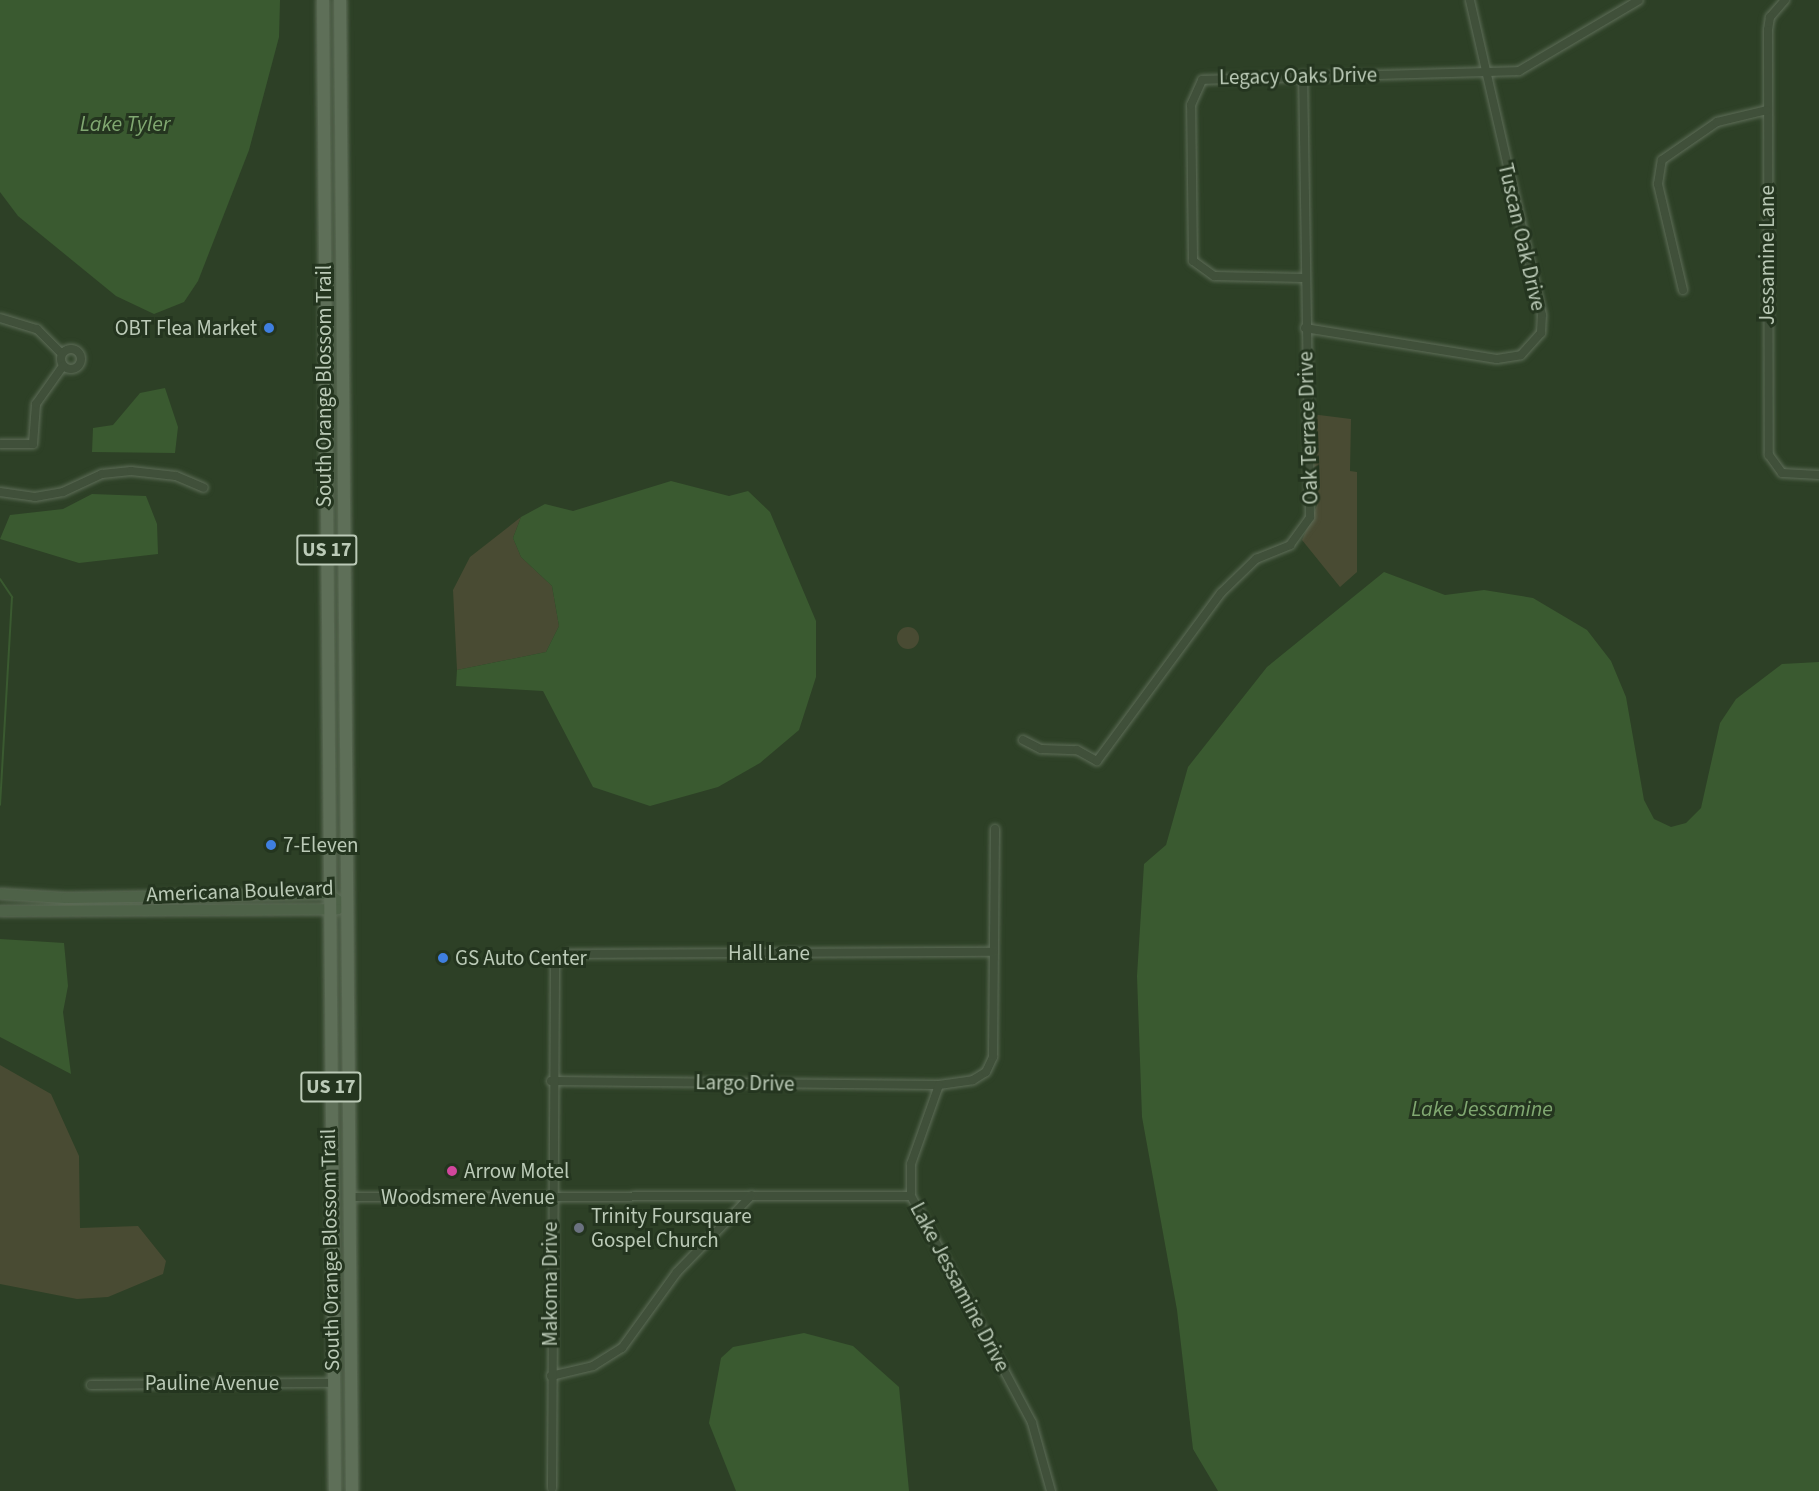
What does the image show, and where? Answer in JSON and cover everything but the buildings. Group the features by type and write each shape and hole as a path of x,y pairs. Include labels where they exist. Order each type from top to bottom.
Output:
{"main road":[{"name":"South Orange Blossom Trail","path":"323,0 334,1491"},
{"path":"332,0 340,27"},
{"name":"South Orange Blossom Trail","path":"340,0 352,1491"},
{"path":"325,310 343,342"},
{"path":"327,485 340,498 344,517"},
{"name":"Americana Boulevard","path":"0,894 66,898 330,894 347,906"},
{"name":"Americana Boulevard","path":"0,911 65,915 330,912 347,906"},
{"path":"333,1343 351,1366"},
{"path":"334,1383 351,1409"}],"street":[{"path":"1470,0 1483,73"},
{"name":"Legacy Oaks Drive","path":"1304,278 1214,276 1193,261 1191,105 1202,80 1217,76 1519,71 1538,63 1639,0"},
{"name":"Jessamine Lane","path":"1785,0 1770,17 1767,110 1768,455 1782,473 1819,475"},
{"name":"Tuscan Oak Drive","path":"1305,328 1497,359 1521,355 1533,346 1542,315 1483,73"},
{"name":"Oak Terrace Drive","path":"1023,740 1041,748 1077,750 1097,761 1221,593 1256,559 1290,545 1301,532 1314,499 1305,328 1303,75"},
{"path":"1683,290 1658,184 1662,160 1718,122 1767,110"},
{"path":"0,318 37,329 62,354 63,366 36,404 33,444 0,444"},
{"path":"62,354 72,349 81,357 74,369 63,366"},
{"path":"0,492 35,497 63,492 102,474 130,471 176,476 204,488"},
{"path":"939,1085 973,1080 986,1072 993,1057 995,829"},
{"path":"177,896 177,913"},
{"path":"65,915 66,898"},
{"name":"Hall Lane","path":"552,971 569,954 994,952"},
{"name":"Makoma Drive","path":"552,971 550,1197 552,1488"},
{"name":"Largo Drive","path":"551,1081 939,1085"},
{"name":"Lake Jessamine Drive","path":"939,1085 911,1164 911,1196 1032,1423 1051,1491"},
{"path":"551,1376 593,1365 622,1348 677,1272 752,1195"},
{"name":"Woodsmere Avenue","path":"349,1197 911,1196"},
{"name":"Pauline Avenue","path":"91,1384 334,1383"}],"shaded area":[{"path":"1311,414 1351,419 1350,471 1357,472 1357,572 1340,587 1302,540 1317,505"},
{"path":"521,517 513,538 521,557 552,586 559,626 546,652 457,670 453,590 470,557"},
{"path":"904,627 912,627 919,634 919,642 912,649 904,649 897,642 897,634"},
{"path":"0,1065 51,1094 79,1156 80,1228 138,1226 166,1261 163,1274 108,1297 77,1299 0,1284"}],"water":[{"name":"Lake Tyler","path":"0,0 280,0 279,37 249,150 198,281 184,302 154,314 116,296 18,216 0,192"},
{"path":"165,388 178,427 175,453 92,452 93,428 113,425 140,393"},
{"path":"671,481 729,496 748,491 770,512 816,621 816,677 799,730 760,763 718,787 650,806 593,787 543,691 456,686 457,670 546,652 559,626 552,586 521,557 513,538 521,517 545,504 573,511"},
{"path":"92,494 146,496 157,524 158,554 79,563 0,539 10,515 63,509"},
{"name":"Lake Jessamine","path":"1384,572 1445,595 1484,590 1533,598 1587,630 1611,661 1626,697 1644,800 1654,819 1671,827 1686,823 1701,808 1720,723 1736,699 1782,664 1819,662 1819,1491 1218,1491 1193,1449 1177,1310 1142,1117 1137,976 1144,864 1166,845 1188,767 1267,667"},
{"path":"0,939 64,943 68,986 63,1012 71,1074 0,1037"},
{"path":"804,1333 853,1346 899,1387 909,1491 736,1491 709,1423 721,1358 733,1347"}],"waterway":[{"path":"0,579 12,597 0,805"}],"place":[{"name":"OBT Flea Market","path":"269,328"},
{"name":"7-Eleven","path":"271,845"},
{"name":"GS Auto Center","path":"443,958"},
{"name":"Arrow Motel","path":"452,1171"},
{"name":"Trinity Foursquare Gospel Church","path":"579,1228"}]}
